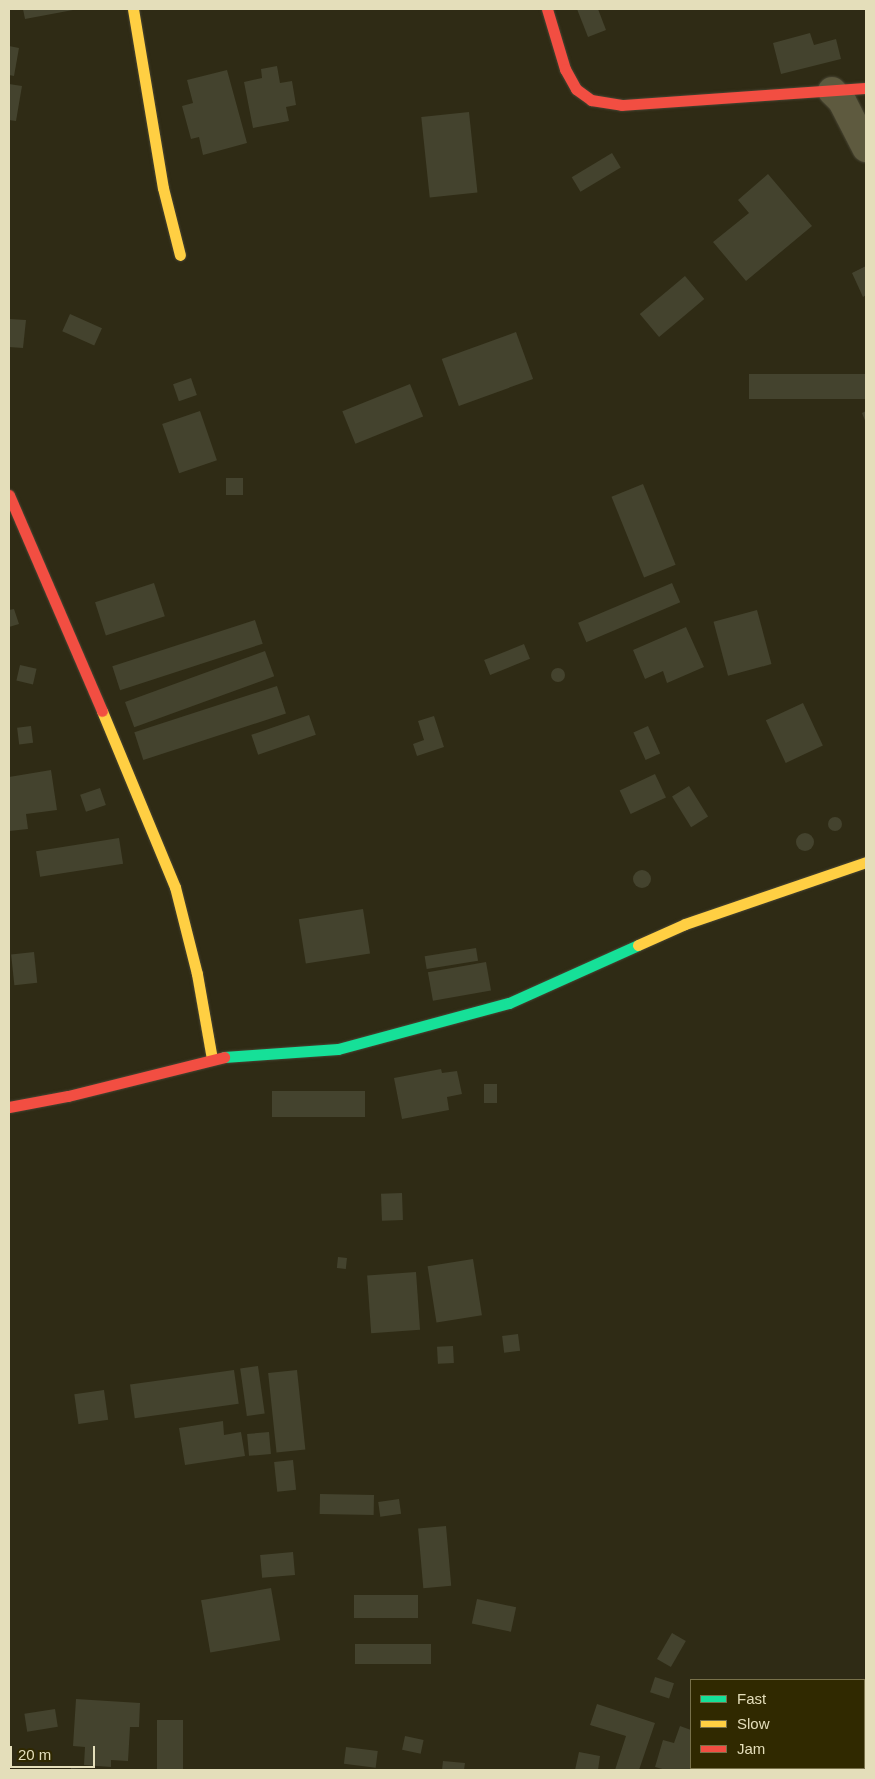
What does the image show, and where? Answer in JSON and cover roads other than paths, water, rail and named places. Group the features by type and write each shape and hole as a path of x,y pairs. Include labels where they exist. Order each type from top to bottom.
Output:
{"street":[{"path":"133,9 163,188 180,255"},
{"path":"543,10 565,69 576,89 591,100 622,105 704,102 818,89 832,91 866,88"},
{"path":"832,91 842,102 866,148"},
{"path":"9,496 47,577 175,887 197,974 212,1059"},
{"path":"9,1107 68,1096 234,1054 338,1049 509,1003 685,924 866,862"}]}
